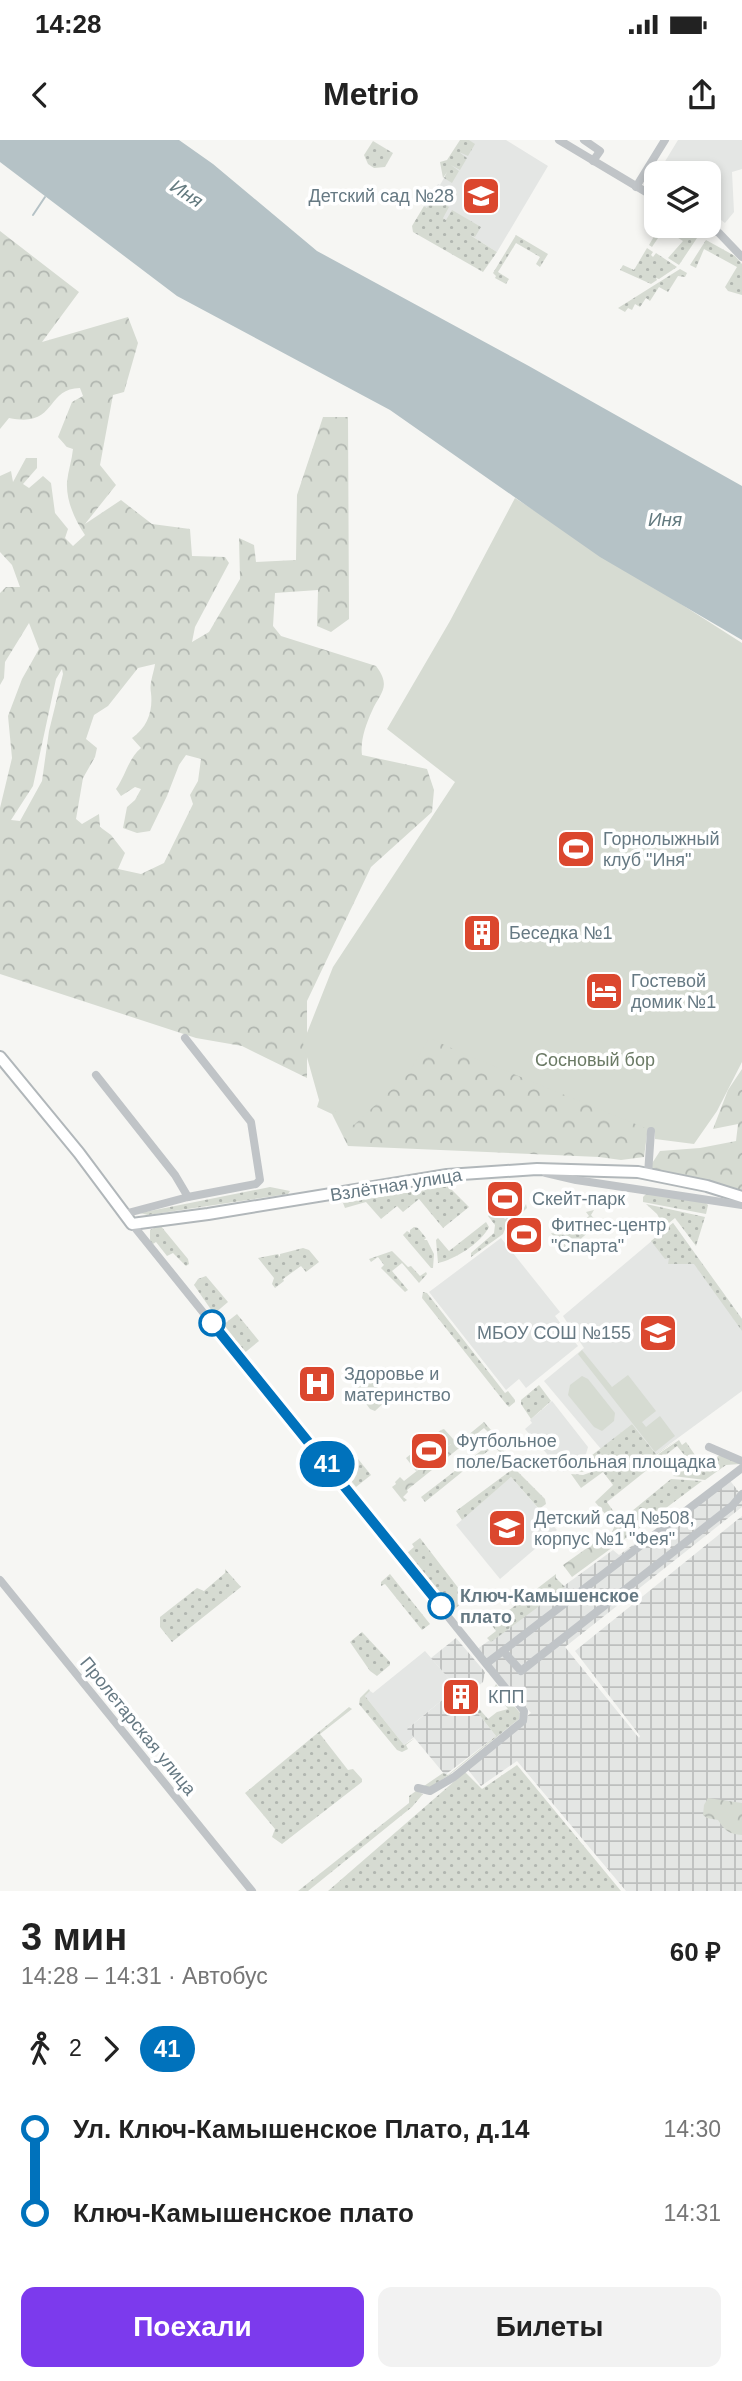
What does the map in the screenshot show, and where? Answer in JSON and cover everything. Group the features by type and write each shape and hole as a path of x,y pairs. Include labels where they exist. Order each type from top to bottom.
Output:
{"main road":[{"path":"0,1057 79,1153 132,1224"},
{"name":"Взлётная улица","path":"132,1224 447,1175 537,1169 648,1174 707,1186 742,1197"}],"street":[{"path":"559,140 644,191"},
{"path":"584,140 600,150 593,161"},
{"path":"636,187 665,140"},
{"path":"721,235 742,257"},
{"path":"124,1214 260,1181 251,1122 184,1038"},
{"path":"96,1075 169,1167 188,1197"},
{"path":"648,1174 651,1131"},
{"path":"537,1169 576,1180 742,1205"},
{"path":"146,1242 146,1230 157,1222"},
{"path":"132,1224 523,1709 525,1718 454,1777 430,1791 418,1788"},
{"path":"709,1447 742,1461"},
{"path":"487,1663 742,1468"},
{"path":"503,1651 521,1671 732,1506 742,1494"},
{"name":"Пролетарская улица","path":"0,1580 252,1891"}],"shaded area":[{"name":"Детский сад №28","path":"466,140 506,140 548,166 497,252 424,206 438,184 440,185"},
{"path":"678,140 742,140 742,169 732,172 734,212 725,223 721,220 721,161 665,161"},
{"name":"МБОУ СОШ №155","path":"673,1223 742,1319 742,1391 656,1454 632,1424 601,1449 544,1381 584,1348 563,1316"},
{"path":"501,1238 560,1312 555,1316 578,1346 526,1388 519,1379 506,1390 429,1292"},
{"path":"552,1401 588,1447 586,1454 563,1472 525,1429 532,1423 530,1420"},
{"name":"Детский сад №508, корпус №1 \"Фея\"","path":"511,1477 557,1530 500,1579 456,1525"},
{"path":"728,1478 742,1496 742,1507 565,1647 639,1738 575,1651 742,1516 742,1891 626,1891 517,1761 481,1786 465,1766 531,1713 476,1650 613,1550 619,1555"},
{"path":"456,1638 485,1672 483,1682 465,1697 496,1736 445,1775 407,1729 457,1688 431,1658"},
{"path":"425,1651 457,1688 408,1728 414,1737 404,1745 365,1696 370,1691 373,1693"}],"green space":[{"path":"460,140 469,140 475,144 468,156 459,152 467,158 460,170 451,165 459,171 452,183 444,178 447,172 443,178 440,162 447,160"},
{"path":"373,141 393,153 385,167 374,168 368,164 364,155"},
{"path":"433,198 449,207 443,218 446,220 452,210 481,227 475,237 470,235 497,252 483,272 413,232 412,226 424,206 427,208"},
{"path":"0,231 79,292 42,342 128,317 138,343 124,392 113,395 100,465 116,485 85,524 121,500 152,524 190,529 192,556 225,557 229,563 195,627 192,642 209,632 240,579 239,538 254,545 256,562 296,560 297,495 323,417 348,417 349,619 331,632 317,626 318,590 275,593 273,626 281,636 376,666 384,685 366,727 362,755 427,769 434,790 432,812 371,867 307,1001 307,1078 242,1046 196,1038 0,974 0,808 12,758 8,716 22,679 39,649 29,623 5,662 4,678 0,685 0,593 6,587 20,587 12,565 0,552 0,476 11,471 13,482 26,458 37,458 37,468 23,484 29,488 43,476 51,483 55,513 68,529 65,538 73,546 85,535 68,496 67,482 73,449 67,447 58,437 72,402 83,396 80,388 61,395 36,418 9,418 0,429","holes":["155,664 148,718 142,729 132,738 141,748 133,757 116,789 121,796 135,787 141,789 127,807 123,828 137,833 150,831 186,755 201,759 198,781 190,795 193,804 164,863 141,874 118,869 125,853 111,835 100,827 99,814 82,824 76,819 83,778 97,748 86,739 94,715 108,706 138,668","62,669 42,781 20,821 11,820 33,786 56,679"]},
{"path":"516,235 548,254 540,267 536,264 540,257 516,243 498,272 509,279 506,284 495,278 493,273"},
{"path":"653,238 658,238 652,247 649,245"},
{"path":"678,238 697,238 679,265 668,258 683,241"},
{"path":"706,240 735,256 742,264 742,295 728,291 725,287 737,267 704,249 696,268 690,265"},
{"path":"647,248 653,252 653,257 656,253 677,267 659,279 656,278 651,284 620,270 623,265 634,270"},
{"path":"680,269 687,273 685,277 678,276 668,292 659,287 650,301 646,298 640,307 635,304 632,310 628,308 625,312 618,308"},
{"name":"Горнолыжный клуб \"Иня\"","path":"515,498 742,643 742,1062 717,1111 694,1144 655,1139 655,1132 429,1038 408,1074 354,1125 319,1100 303,1043 333,967 455,782 387,729 450,621"},
{"path":"435,1033 648,1127 644,1157 621,1160 348,1146 332,1114 317,1107 327,1075 419,1045"},
{"path":"742,1069 742,1196 704,1181 649,1168 660,1151 700,1148 736,1141 738,1124 713,1129 728,1090"},
{"path":"448,1186 469,1207 443,1228 419,1199 403,1212 397,1206 381,1219 366,1202 345,1208 343,1203"},
{"path":"270,1187 290,1191 288,1194 148,1215 140,1213"},
{"path":"647,1193 704,1201 708,1205 706,1214 643,1202"},
{"path":"501,1204 524,1208 526,1204 527,1208 503,1234 471,1257 471,1253 494,1233 495,1225 488,1216 497,1209 505,1219 510,1215"},
{"path":"646,1204 705,1217 696,1246 675,1218 664,1227 657,1214"},
{"path":"594,1210 591,1215 597,1222 602,1219 604,1226 598,1224 570,1248 571,1253 567,1253 551,1233 565,1235 589,1216 586,1212"},
{"path":"486,1222 489,1227 474,1245 459,1255 438,1263 438,1238 449,1251"},
{"path":"673,1223 742,1319 742,1331 694,1264 668,1264 669,1258 665,1259 651,1241"},
{"path":"160,1225 188,1259 189,1264 186,1266 173,1253 167,1256 156,1242 153,1244 150,1241 150,1230"},
{"path":"414,1227 426,1238 424,1240 427,1240 434,1254 433,1268 403,1235 407,1231 410,1233"},
{"path":"303,1248 309,1250 319,1262 306,1272 301,1266 275,1288 272,1284 274,1278 258,1258 278,1254 280,1257 280,1254"},
{"path":"392,1251 420,1276 426,1272 427,1274 419,1283 402,1263 392,1271 408,1290 405,1292 381,1268 384,1265 378,1257 371,1262 369,1259"},
{"path":"206,1276 228,1302 214,1314 194,1285 198,1279"},
{"path":"423,1292 427,1293 505,1393 508,1391 515,1400 509,1407 422,1298"},
{"path":"237,1314 259,1341 242,1355 223,1325"},
{"path":"582,1350 612,1387 628,1375 656,1411 642,1422 646,1427 660,1416 675,1436 655,1452 578,1354"},
{"path":"582,1376 588,1379 615,1413 614,1421 602,1431 594,1427 568,1395 570,1385"},
{"path":"371,1379 387,1400 375,1411 370,1409 356,1390 366,1380"},
{"path":"539,1385 551,1401 531,1419 521,1400"},
{"path":"484,1422 491,1430 488,1432 484,1428 407,1490 403,1497 407,1500 404,1502 392,1487 400,1477 404,1481 451,1444 441,1430 444,1429 454,1440 462,1433 467,1436"},
{"path":"632,1424 656,1454 677,1440 656,1455 601,1465 582,1472 573,1470"},
{"name":"Футбольное поле/Баскетбольная площадка","path":"441,1430 452,1443 416,1471 406,1458"},
{"path":"495,1440 507,1455 506,1461 502,1464 499,1460 503,1456 494,1446 425,1502 421,1497"},
{"path":"679,1440 682,1445 686,1442 695,1455 683,1464 681,1461 686,1457 677,1446 607,1502 618,1518 612,1522 595,1502 613,1485 603,1472 581,1488 571,1474 583,1475 654,1457"},
{"path":"354,1454 371,1475 356,1487 341,1468"},
{"path":"701,1455 711,1461 720,1455 740,1464 726,1465 705,1480 673,1476"},
{"path":"514,1468 545,1499 546,1504 539,1509 511,1477 462,1520 456,1511"},
{"path":"671,1479 702,1481 622,1541 612,1532 615,1525"},
{"path":"604,1536 613,1547 572,1577 563,1565"},
{"path":"420,1538 466,1598 452,1612 406,1554"},
{"path":"225,1569 241,1587 172,1642 160,1627 160,1617 197,1588 204,1591 225,1573"},
{"path":"390,1574 430,1624 422,1630 385,1584 381,1586 381,1582"},
{"path":"556,1574 556,1578 565,1587 491,1642 487,1638 496,1631 491,1624"},
{"path":"362,1632 390,1662 377,1676 370,1671 350,1642"},
{"path":"496,1684 520,1713 519,1719 449,1775 429,1788 424,1786 443,1773 448,1775 496,1736 473,1707 475,1704 488,1719 497,1712 508,1709 493,1690"},
{"path":"369,1689 365,1696 404,1745 415,1738 406,1745 408,1749 402,1752 397,1750 359,1704 360,1698"},
{"path":"349,1707 352,1709 320,1734 348,1770 353,1769 362,1782 282,1844 272,1837 275,1829 245,1793"},
{"path":"517,1765 621,1891 328,1891 465,1772 482,1789"},
{"path":"416,1791 423,1794 412,1807 308,1891 298,1891 409,1803 409,1796"},
{"path":"708,1798 742,1803 742,1835 731,1833 718,1820 703,1815"}],"water":[{"name":"Иня","path":"0,140 179,140 213,164 317,251 742,486 742,640 600,557 390,410 177,296 0,162"}],"waterway":[{"path":"33,215 45,197"}],"bus line":[{"name":"41","path":"212,1323 441,1606"}],"place":[{"name":"Детский сад №28","path":"481,196"},
{"name":"Горнолыжный клуб \"Иня\"","path":"576,849"},
{"name":"Беседка №1","path":"482,933"},
{"name":"Гостевой домик №1","path":"604,991"},
{"name":"Скейт-парк","path":"505,1199"},
{"name":"Фитнес-центр \"Спарта\"","path":"524,1235"},
{"name":"МБОУ СОШ №155","path":"658,1333"},
{"name":"Здоровье и материнство","path":"317,1384"},
{"name":"Футбольное поле/Баскетбольная площадка","path":"429,1451"},
{"name":"Детский сад №508, корпус №1 \"Фея\"","path":"507,1528"},
{"name":"Ключ-Камышенское плато","path":"441,1606"},
{"name":"КПП","path":"461,1697"}],"park label":[{"name":"Сосновый бор","path":"595,1060"}]}
